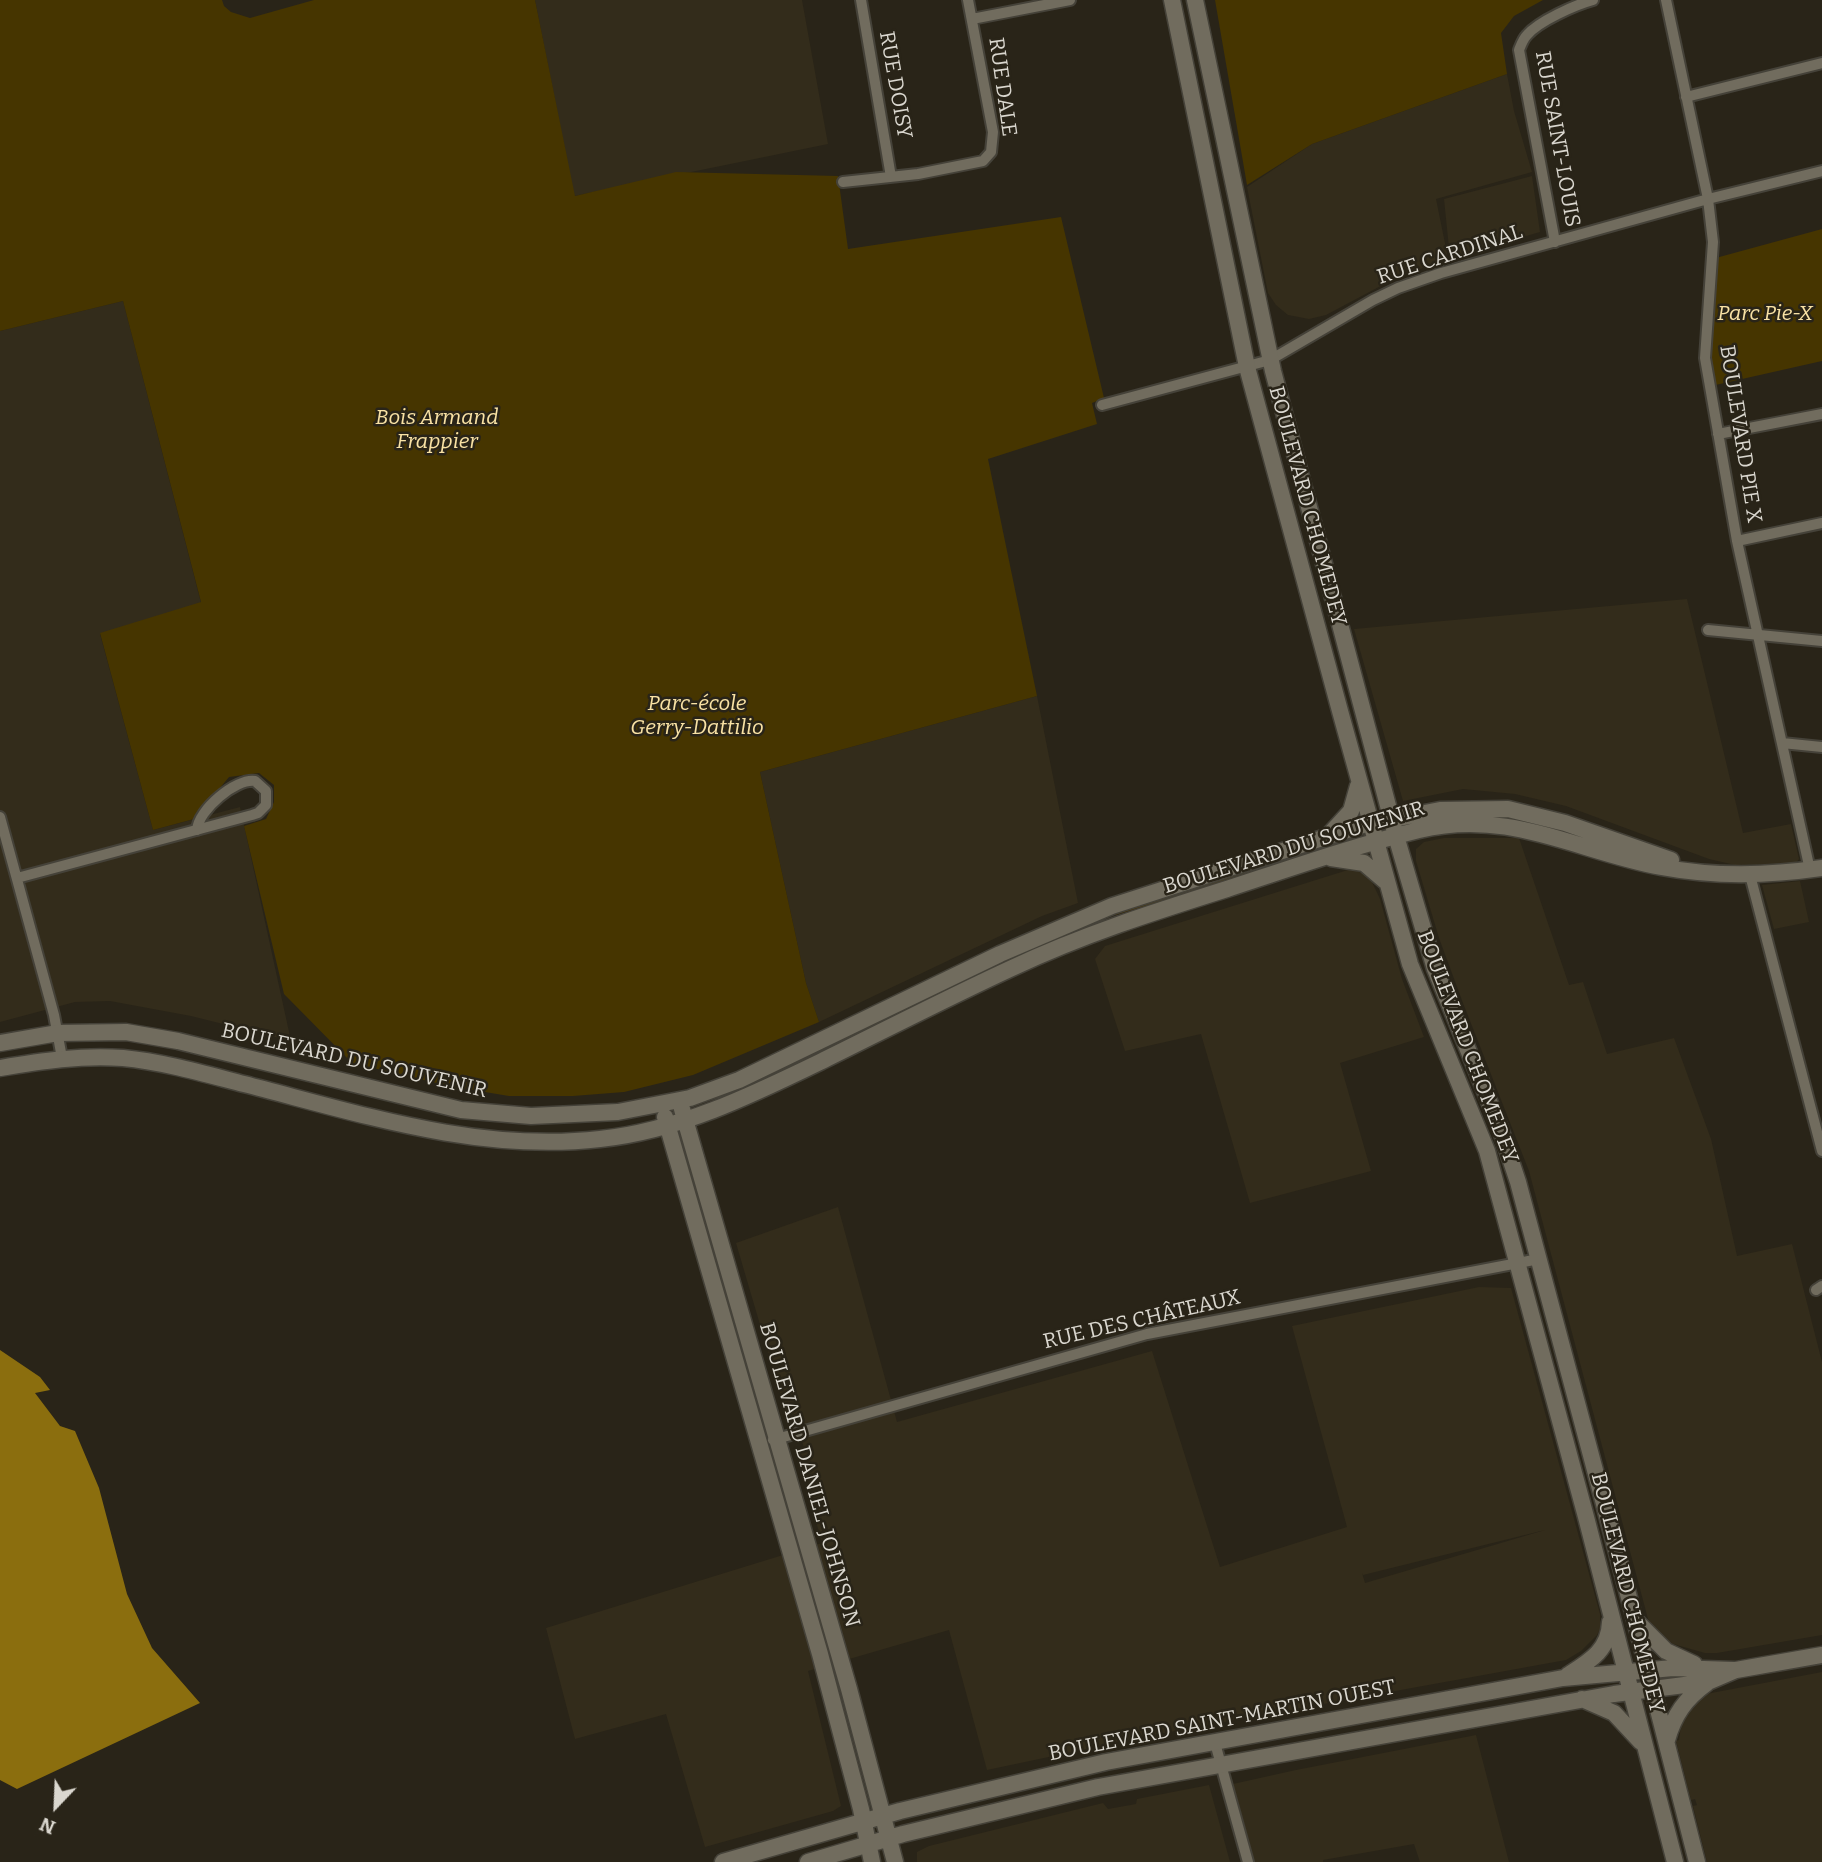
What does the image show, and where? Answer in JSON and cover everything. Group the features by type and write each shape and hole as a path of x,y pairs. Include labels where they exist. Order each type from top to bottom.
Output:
{"street":[{"name":"RUE DOISY","path":"861,0 891,177"},
{"name":"RUE DALE","path":"843,183 983,161 991,152 993,132 968,0"},
{"path":"972,19 1070,0"},
{"name":"BOULEVARD CHOMEDEY","path":"1172,0 1247,367 1370,824 1417,985 1484,1142 1611,1612 1675,1862"},
{"name":"BOULEVARD CHOMEDEY","path":"1195,0 1270,360 1396,836 1436,969 1505,1141 1653,1687 1697,1862"},
{"name":"RUE SAINT-LOUIS","path":"1555,242 1519,50 1526,36 1538,25 1593,0"},
{"name":"BOULEVARD PIE X","path":"1666,0 1708,199 1713,242 1705,358 1718,435 1782,743 1816,869"},
{"path":"1686,97 1822,63"},
{"name":"RUE CARDINAL","path":"1102,405 1270,360 1398,288 1458,268 1822,170"},
{"path":"1718,435 1822,414"},
{"path":"1738,541 1822,523"},
{"path":"1708,630 1822,641"},
{"path":"1782,743 1822,747"},
{"path":"17,878 197,830 258,813 266,805 267,791 255,781 238,783 203,813 197,823 197,830"},
{"path":"1328,836 1351,811 1359,783"},
{"name":"BOULEVARD DU SOUVENIR","path":"0,1043 58,1033 116,1031 165,1038 417,1100 490,1114 575,1115 662,1104 712,1090 765,1068 982,962 1112,906 1328,836 1392,819 1451,809 1518,810 1565,823 1707,872"},
{"path":"0,817 58,1033 62,1058"},
{"name":"BOULEVARD DU SOUVENIR","path":"0,1068 62,1058 103,1057 150,1062 419,1128 489,1140 532,1143 616,1137 685,1119 769,1086 1010,969 1078,939 1156,911 1396,836 1447,825 1512,827 1550,835 1655,866 1707,872"},
{"path":"1325,857 1364,863 1387,882"},
{"path":"1707,872 1750,875 1816,869"},
{"path":"1750,875 1822,1151"},
{"name":"BOULEVARD DANIEL-JOHNSON","path":"679,1100 849,1689 895,1862"},
{"name":"BOULEVARD DANIEL-JOHNSON","path":"662,1104 820,1654 872,1862"},
{"name":"RUE DES CHÂTEAUX","path":"759,1444 1147,1334 1539,1259"},
{"path":"1563,1678 1589,1662 1604,1647 1610,1631 1611,1612"},
{"path":"1635,1620 1666,1651 1707,1675 1677,1711 1666,1743"},
{"name":"BOULEVARD SAINT-MARTIN OUEST","path":"808,1862 1029,1802 1221,1764 1822,1655"},
{"name":"BOULEVARD SAINT-MARTIN OUEST","path":"723,1862 882,1817 1056,1773 1215,1742 1563,1678 1648,1670 1707,1675"},
{"path":"1582,1699 1615,1713 1645,1747"},
{"path":"1215,1742 1248,1862"}],"shaded area":[{"path":"535,0 802,0 828,144 574,196"},
{"path":"1507,74 1514,111 1532,172 1436,199 1448,258 1390,281 1326,315 1309,319 1288,315 1276,305 1268,293 1247,187 1312,144"},
{"path":"1532,176 1540,232 1450,258 1444,199"},
{"path":"123,301 201,603 100,634 153,830 240,807 291,1041 191,1016 110,1001 75,1002 0,1022 0,331"},
{"path":"1687,599 1743,833 1791,824 1799,859 1796,863 1735,865 1709,859 1566,806 1515,794 1463,789 1403,801 1354,629"},
{"path":"1037,696 1078,903 1042,916 819,1022 806,983 760,772"},
{"path":"1444,838 1519,838 1569,985 1583,982 1607,1054 1674,1038 1711,1139 1737,1256 1792,1244 1822,1362 1822,1635 1705,1653 1673,1644 1656,1631 1648,1619 1529,1171 1439,938 1416,861 1416,849 1424,842"},
{"path":"1351,869 1363,873 1372,882 1380,899 1402,979 1424,1037 1340,1063 1371,1171 1250,1203 1201,1034 1125,1051 1095,959 1105,946"},
{"path":"1800,881 1809,922 1774,929 1762,885"},
{"path":"838,1207 897,1422 1152,1351 1220,1567 1347,1527 1292,1326 1479,1287 1511,1288 1600,1614 1600,1629 1581,1651 1566,1660 1153,1735 987,1770 949,1630 808,1671 841,1806 833,1811 705,1847 666,1714 575,1739 546,1628 822,1543 797,1453 804,1448 796,1420 788,1420 736,1243","holes":["1545,1530 1365,1583 1362,1573 1363,1575"]},
{"path":"0,1350 40,1377 50,1390 35,1393 60,1426 75,1431 99,1488 127,1594 152,1648 200,1703 17,1789 0,1780"},
{"path":"1822,1672 1822,1862 1707,1862 1693,1806 1697,1805 1695,1799 1691,1800 1676,1741 1679,1740 1682,1719 1693,1703 1706,1694"},
{"path":"1476,1735 1509,1862 1420,1862 1414,1844 1323,1862 1255,1862 1233,1784"},
{"path":"1209,1785 1230,1862 917,1862 917,1852 929,1846 1103,1803 1108,1809 1136,1804 1137,1799"}],"green space":[{"name":"Bois Armand Frappier","path":"0,0 222,0 231,12 250,18 314,0 535,0 575,196 676,172 838,176 848,249 1061,217 1104,398 1092,403 1097,424 988,459 1037,696 760,772 806,983 819,1022 693,1075 624,1092 573,1096 509,1096 449,1086 352,1063 284,994 244,826 266,819 274,802 274,785 259,773 229,777 194,819 153,830 100,633 201,602 123,301 0,331"},
{"path":"1215,0 1543,0 1514,16 1501,33 1507,74 1312,144 1247,185"},
{"name":"Parc Pie-X","path":"1822,229 1822,361 1711,386 1712,259"},
{"path":"1277,860 1222,884 1115,915 1114,913"},
{"path":"685,1143 752,1379 735,1337 679,1145"}],"park label":[{"name":"Parc-école Gerry-Dattilio","path":"697,716"}]}
